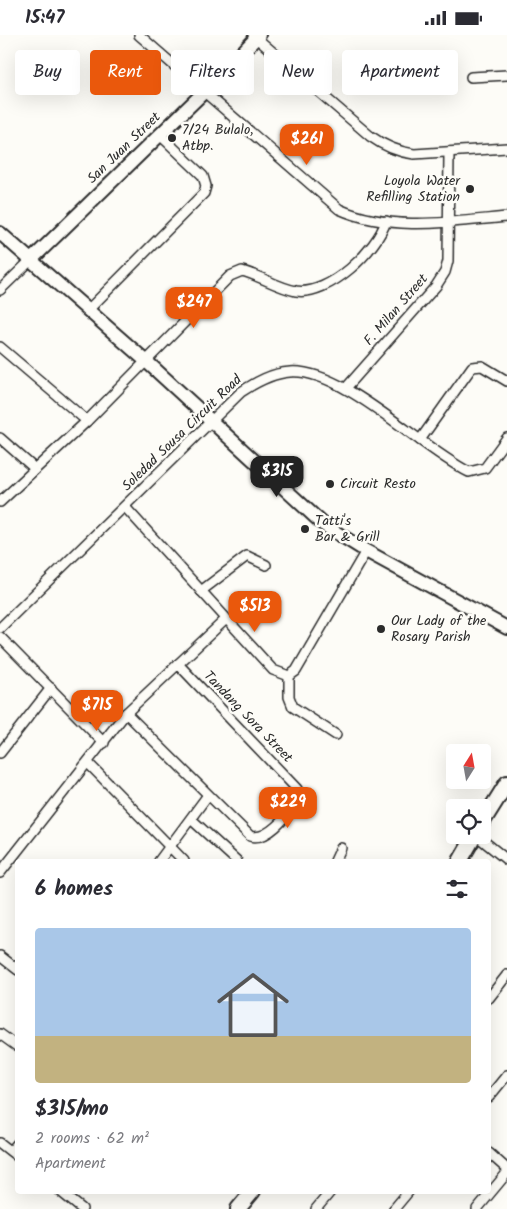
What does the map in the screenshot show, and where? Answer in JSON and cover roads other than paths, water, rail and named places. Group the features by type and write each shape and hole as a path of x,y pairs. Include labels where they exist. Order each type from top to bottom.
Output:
{"main road":[{"name":"San Juan Street","path":"243,50 256,36"},
{"name":"San Juan Street","path":"31,260 201,95"},
{"path":"0,233 146,361 324,525 366,551 507,628"},
{"path":"491,809 507,783"},
{"path":"461,859 470,844"},
{"path":"238,1209 250,1194"}],"street":[{"path":"139,35 171,62"},
{"path":"256,36 370,136 384,146 399,152 414,154 507,148"},
{"path":"470,77 507,75"},
{"path":"210,95 338,209 366,219 386,221 449,223 507,217"},
{"path":"88,310 204,193 206,186 203,176 159,134"},
{"name":"F. Milan Street","path":"346,388 441,279 448,261 449,152"},
{"path":"0,502 87,421 230,277 242,271 276,286 298,291 321,288 342,275 373,246 386,221"},
{"path":"0,290 31,260"},
{"path":"0,347 87,421"},
{"path":"420,440 472,367 482,366 507,381"},
{"name":"Soledad Sousa Circuit Road","path":"0,628 213,422 241,392 268,377 289,371 322,376 346,388 469,472 485,468 507,438"},
{"path":"0,438 34,469"},
{"path":"125,507 273,670 289,676"},
{"path":"289,676 296,671 304,659 366,551"},
{"path":"201,591 247,556 266,565"},
{"path":"17,859 126,713 226,620"},
{"path":"0,637 104,743"},
{"name":"Tandang Sora Street","path":"178,664 297,789 298,801 267,833 260,837 250,836 208,795"},
{"path":"289,676 290,697 293,707 336,735"},
{"path":"0,753 51,688"},
{"path":"126,713 208,795 160,859"},
{"path":"88,763 182,859"},
{"path":"191,819 235,859"},
{"path":"487,844 507,860"},
{"path":"335,859 341,849"},
{"path":"0,873 14,863"},
{"path":"0,956 15,968"},
{"path":"491,995 507,975"},
{"path":"0,1034 15,1045"},
{"path":"491,1095 507,1075"},
{"path":"0,1143 14,1154"},
{"path":"491,1155 507,1169"},
{"path":"491,1193 507,1173"},
{"path":"65,1194 82,1209"},
{"path":"316,1209 328,1194"},
{"path":"394,1209 406,1194"},
{"path":"478,1209 490,1194"}],"place":[{"name":"7/24 Bulalo, Atbp.","path":"172,138"},
{"name":"Loyola Water Refilling Station","path":"470,189"},
{"name":"Circuit Resto","path":"330,484"},
{"name":"Tatti's Bar & Grill","path":"305,529"},
{"name":"Our Lady of the Rosary Parish","path":"381,629"}]}
